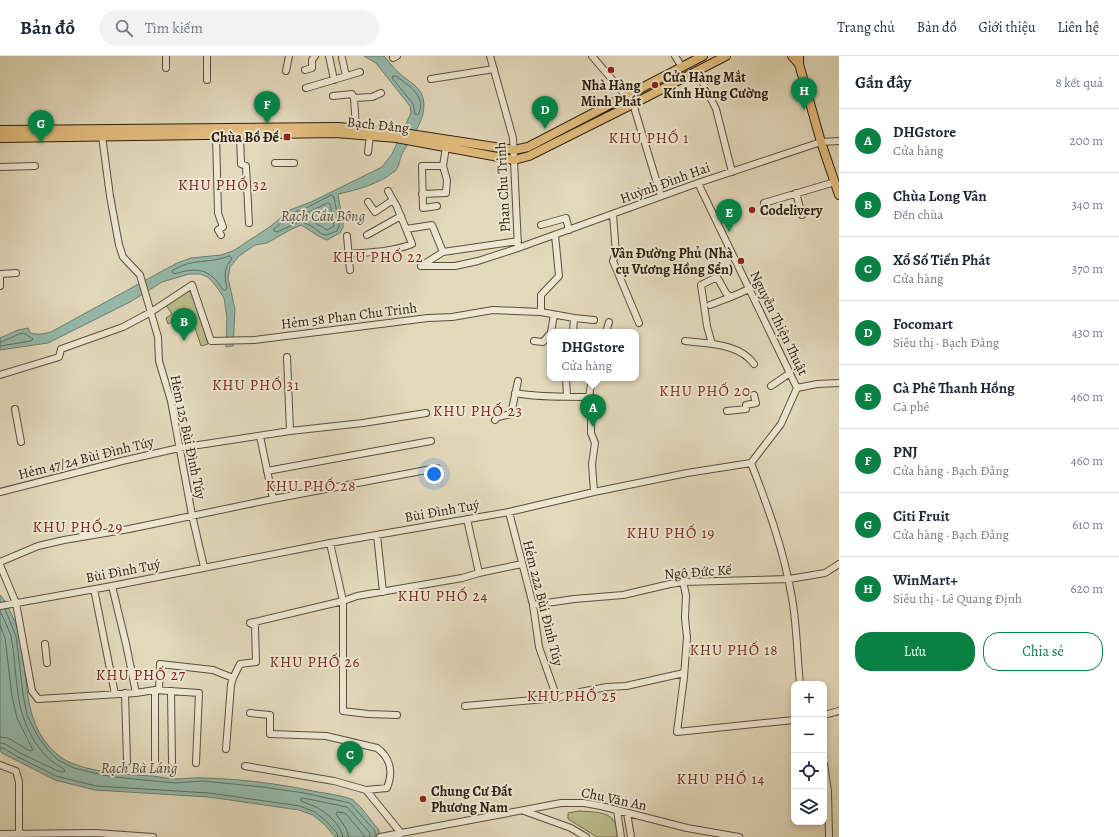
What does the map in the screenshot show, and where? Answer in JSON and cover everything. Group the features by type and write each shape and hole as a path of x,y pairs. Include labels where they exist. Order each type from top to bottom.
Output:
{"main road":[{"name":"Bạch Đằng","path":"0,130 102,132 216,131 338,126 514,150 528,147 703,56"},
{"name":"Bạch Đằng","path":"418,138 446,147 514,160 529,156 726,56"},
{"path":"792,56 799,60 821,142 839,195"},
{"name":"Bạch Đằng","path":"216,131 240,135 397,135"},
{"name":"Bạch Đằng","path":"0,138 102,132"}],"street":[{"path":"166,56 166,68"},
{"path":"207,56 207,80"},
{"path":"286,71 289,56"},
{"path":"305,70 312,68 312,60 315,56"},
{"path":"329,56 334,80"},
{"name":"Phan Chu Trinh","path":"490,56 513,138 518,248"},
{"path":"592,56 633,104 661,196"},
{"path":"676,56 682,68"},
{"path":"342,58 346,76"},
{"path":"431,79 494,69"},
{"path":"697,71 716,110 732,172"},
{"path":"306,88 360,72"},
{"path":"354,98 372,97 381,93"},
{"path":"333,96 352,94 354,98 356,128"},
{"path":"216,131 218,213 223,227 218,230 221,236"},
{"name":"Hẻm 125 Bùi Đình Túy","path":"102,132 110,196 119,245 123,257 140,275 158,338 160,361 171,401 192,515 204,567"},
{"path":"240,135 241,164 246,166 249,223"},
{"path":"368,152 370,136"},
{"name":"Huỳnh Đình Hai","path":"443,252 421,266 455,266 518,248 698,183 821,142 839,141"},
{"path":"422,194 446,193 447,180 443,166 446,147"},
{"path":"275,163 294,163"},
{"path":"0,166 35,166"},
{"path":"437,206 423,208 422,166 443,166"},
{"path":"764,203 834,182"},
{"name":"Nguyễn Thiện Thuật","path":"698,183 798,388"},
{"path":"348,254 402,248 412,244 401,216 388,191"},
{"path":"796,193 802,215"},
{"path":"368,202 375,212 393,200"},
{"path":"613,214 616,252 613,260 638,322"},
{"path":"367,235 401,216"},
{"path":"540,225 566,218 569,230"},
{"path":"406,229 432,225 443,252 518,240"},
{"path":"541,312 542,295 559,276 555,235"},
{"path":"347,236 350,270"},
{"path":"0,286 0,274 16,273"},
{"path":"712,344 707,326 701,285 717,277 726,293 731,298"},
{"name":"Hẻm 58 Phan Chu Trinh","path":"151,312 192,286 211,341 249,340 428,318 452,317 493,310 541,312 594,320"},
{"path":"710,305 731,298 749,289"},
{"path":"0,375 59,357 61,349 123,327 151,312"},
{"path":"552,329 554,315"},
{"path":"573,329 574,318"},
{"path":"607,329 609,322"},
{"path":"534,341 543,342 547,338"},
{"path":"685,341 712,344 737,350 745,354 754,364"},
{"path":"287,357 290,431"},
{"path":"771,386 790,373"},
{"path":"495,420 498,417 511,414 518,381"},
{"path":"566,381 567,396"},
{"path":"592,381 589,397 592,410 591,433 595,443 592,464 594,492"},
{"path":"800,681 789,579 781,545 770,511 751,463 781,424 798,388 817,384 839,383"},
{"path":"515,393 548,398 567,396 589,397"},
{"path":"727,411 746,409 746,405 756,403 754,394"},
{"path":"15,409 21,442"},
{"name":"Hẻm 47/24 Bùi Đình Túy","path":"0,492 179,448 290,431 363,424 426,413"},
{"path":"260,436 273,500"},
{"path":"268,471 430,440"},
{"name":"Bùi Đình Tuý","path":"0,606 112,586 330,543 509,512 594,492 687,473 751,463"},
{"path":"0,562 38,546 64,540 129,529 192,515 436,468"},
{"name":"Hẻm 222 Bùi Đình Túy","path":"509,512 533,605 539,647 557,698"},
{"path":"467,519 479,573"},
{"path":"377,535 383,592"},
{"path":"330,543 343,601 343,711 397,715"},
{"path":"226,749 231,685 233,678 240,664 256,662 255,626 250,623 343,601 357,596 432,584 522,564"},
{"name":"Ngô Đức Kế","path":"533,605 574,599 623,595 684,582 789,579 825,573 839,564"},
{"path":"0,565 16,603 32,691 38,699 136,693 157,690 199,693 196,763"},
{"path":"684,582 686,595 685,618 687,637 676,732 791,720"},
{"path":"112,586 136,693"},
{"path":"94,589 114,694"},
{"path":"44,644 47,663"},
{"path":"155,767 157,690 160,664 213,670 233,678"},
{"path":"465,706 557,698 607,687 626,686 684,673"},
{"path":"171,691 172,762"},
{"path":"126,693 127,762"},
{"path":"827,714 839,711"},
{"path":"245,766 334,781 366,790 387,788 391,778 390,765 383,752 377,748 326,736 270,734 270,715 250,713"},
{"path":"0,765 16,771 20,782 18,835"},
{"path":"827,784 829,837"},
{"path":"366,790 400,835"},
{"name":"Chu Văn An","path":"380,837 400,835 561,803 584,803 627,812 687,828 738,837"},
{"path":"523,810 571,828 586,837"},
{"path":"617,810 621,837"},
{"path":"627,812 631,837"},
{"path":"0,834 114,835 153,837"}],"green space":[{"path":"192,289 208,344 201,346 190,313 168,324 166,318 172,314 166,305"},
{"path":"579,811 608,815 616,825 618,837 597,837 568,819 568,813"}],"water":[{"name":"Rạch Cầu Bông","path":"364,56 384,56 398,72 415,85 422,95 424,103 422,118 402,154 398,167 395,171 389,176 375,183 338,194 343,216 343,227 340,233 327,240 301,225 267,243 255,245 239,256 230,267 228,278 235,309 233,346 226,347 227,318 224,298 208,277 200,274 189,274 162,282 130,302 48,343 0,350 0,338 18,330 28,328 30,333 36,334 51,332 177,263 191,258 221,255 233,251 271,226 290,210 311,202 382,167 392,154 411,113 410,106 376,63"},
{"name":"Rạch Bà Láng","path":"0,595 9,608 18,631 30,707 35,725 45,741 59,756 79,766 104,772 174,779 233,779 261,782 337,795 353,800 363,810 379,830 379,837 335,837 325,825 313,815 299,810 209,797 95,790 55,780 2,753 0,750"}],"place":[{"name":"Nhà Hàng Minh Phát","path":"611,70"},
{"name":"Cửa Hàng Mắt Kính Hùng Cường","path":"655,85"},
{"name":"WinMart+","path":"804,110"},
{"name":"PNJ","path":"267,124"},
{"name":"Focomart","path":"545,129"},
{"name":"Chùa Bồ Đề","path":"287,137"},
{"name":"Citi Fruit","path":"41,143"},
{"name":"Codelivery","path":"752,210"},
{"name":"Cà Phê Thanh Hồng","path":"729,232"},
{"name":"Vân Đường Phủ (Nhà cụ Vương Hồng Sển)","path":"741,261"},
{"name":"Chùa Long Vân","path":"184,341"},
{"name":"DHGstore","path":"593,427"},
{"name":"Xổ Số Tiến Phát","path":"350,774"},
{"name":"Chung Cư Đất Phương Nam","path":"423,799"}],"district":[{"name":"KHU PHỐ 1","path":"649,138"},
{"name":"KHU PHỐ 32","path":"223,185"},
{"name":"KHU PHỐ 22","path":"378,257"},
{"name":"KHU PHỐ 31","path":"256,385"},
{"name":"KHU PHỐ 20","path":"705,391"},
{"name":"KHU PHỐ 23","path":"478,411"},
{"name":"KHU PHỐ 28","path":"311,486"},
{"name":"KHU PHỐ 29","path":"78,527"},
{"name":"KHU PHỐ 19","path":"671,533"},
{"name":"KHU PHỐ 24","path":"443,596"},
{"name":"KHU PHỐ 18","path":"734,650"},
{"name":"KHU PHỐ 26","path":"315,662"},
{"name":"KHU PHỐ 27","path":"141,675"},
{"name":"KHU PHỐ 25","path":"572,696"},
{"name":"KHU PHỐ 14","path":"721,779"}]}
